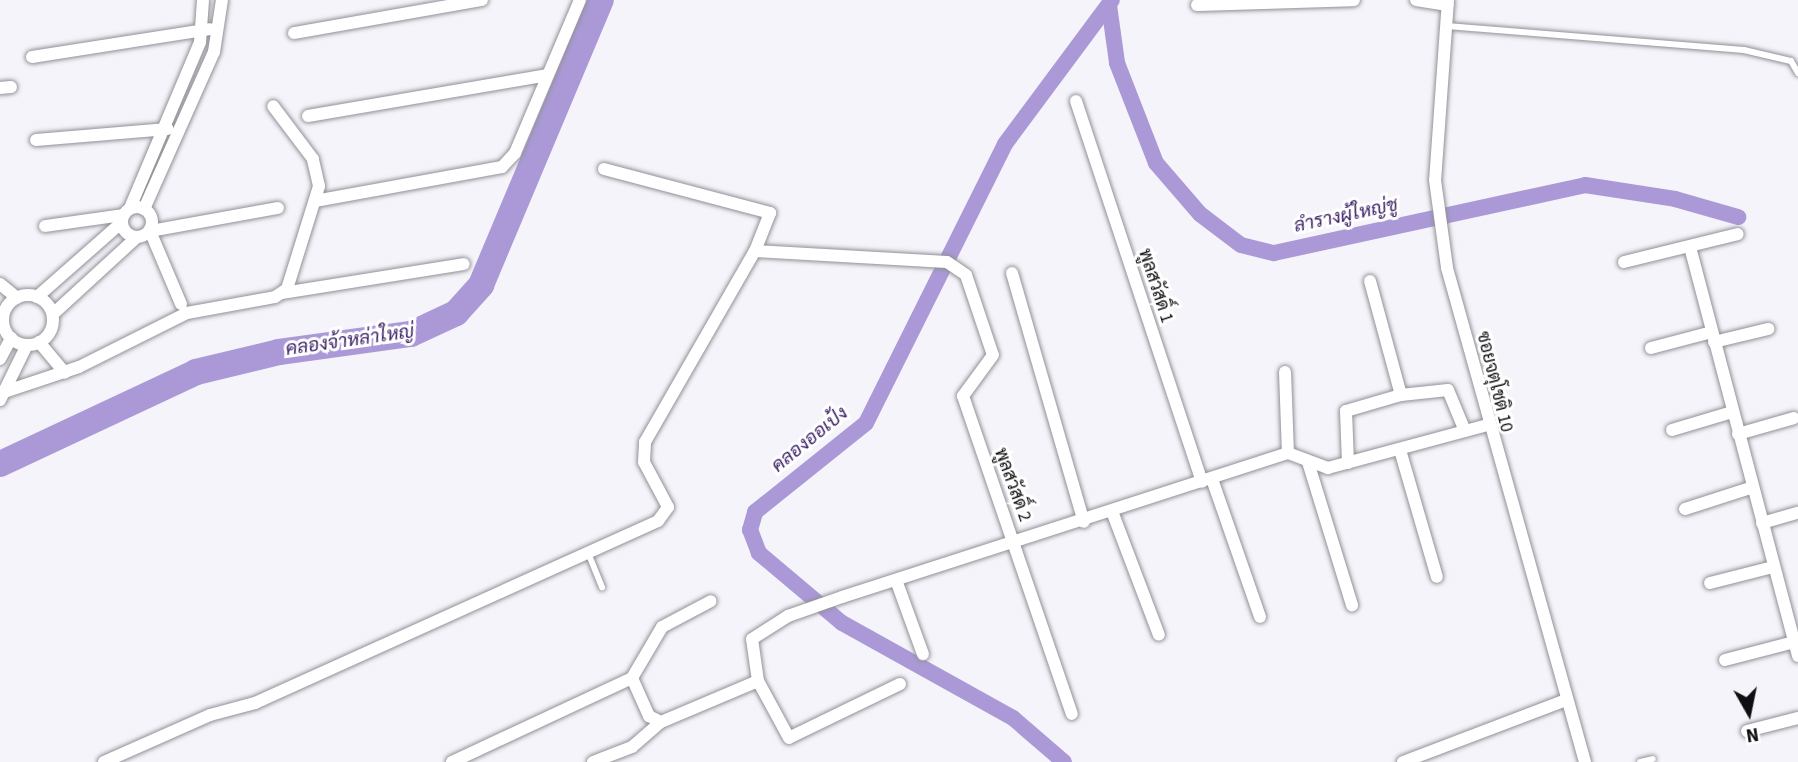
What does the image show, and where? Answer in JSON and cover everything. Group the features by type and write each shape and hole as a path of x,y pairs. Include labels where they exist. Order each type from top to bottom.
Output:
{"street":[{"path":"0,284 17,298 37,297 124,216 205,27 203,0"},
{"path":"181,304 144,209 221,32 222,0"},
{"path":"295,33 482,0"},
{"path":"315,201 502,167 515,153 580,0"},
{"path":"1196,5 1354,0"},
{"path":"1416,0 1448,2"},
{"name":"ซอยจตุโชติ 10","path":"1448,2 1439,219 1487,425 1564,701 1585,762"},
{"path":"32,57 205,27 221,32"},
{"path":"308,116 547,75"},
{"name":"พูลสวัสดิ์ 1","path":"1076,101 1207,480 1260,617"},
{"path":"272,106 313,159 315,201 295,273 283,293"},
{"path":"36,140 163,127 177,133"},
{"path":"104,762 211,715 255,703 589,555 667,513 644,462 645,442 755,251 770,213 604,169"},
{"path":"2,396 33,343 51,329 52,314 136,238 150,230 278,208"},
{"path":"44,226 124,216 144,209"},
{"path":"124,216 136,238"},
{"path":"1624,262 1738,234"},
{"path":"1690,247 1773,567 1792,613 1798,656"},
{"name":"พูลสวัสดิ์ 2","path":"755,251 947,262 966,275 993,355 964,396 1072,714"},
{"path":"2,396 65,373 187,313 283,293 464,264"},
{"path":"1012,273 1084,523"},
{"path":"1370,281 1401,395"},
{"path":"37,297 52,314"},
{"path":"12,338 2,314 17,298"},
{"path":"1651,348 1768,329"},
{"path":"12,338 33,343 65,373"},
{"path":"0,359 12,338"},
{"path":"1285,372 1288,453"},
{"path":"1348,463 1346,411 1401,395 1448,390 1465,431"},
{"path":"1672,430 1732,412"},
{"path":"1738,434 1794,418"},
{"path":"900,684 793,738 758,681 752,639 789,616 842,597 1114,514 1288,453 1328,468 1487,425"},
{"path":"1399,450 1437,577"},
{"path":"1308,462 1352,604"},
{"path":"1685,509 1753,487"},
{"path":"1762,523 1798,513"},
{"path":"1114,514 1159,635"},
{"path":"1710,583 1773,567"},
{"path":"896,580 923,654"},
{"path":"452,762 632,678 662,627 711,601"},
{"path":"1725,660 1794,642"},
{"path":"632,678 649,716 661,722"},
{"path":"593,762 632,747 661,722 758,681"},
{"path":"1403,762 1564,701"},
{"path":"1747,731 1798,719"}],"lane":[{"path":"1445,26 1744,50 1791,61 1798,73"},
{"path":"589,555 603,588"},
{"path":"1640,762 1653,759"}],"waterway":[{"name":"คลองจ้าหล่าใหญ่","path":"0,464 196,372 279,352 411,334 456,313 481,285 601,0"},
{"name":"คลองออเป้ง","path":"1064,762 1013,718 842,623 759,553 750,530 755,512 866,423 1005,144 1112,0"},
{"name":"ลำรางผู้ใหญ่ชู","path":"1109,5 1117,63 1156,163 1200,214 1241,245 1274,253 1585,185 1675,199 1738,217"}]}
